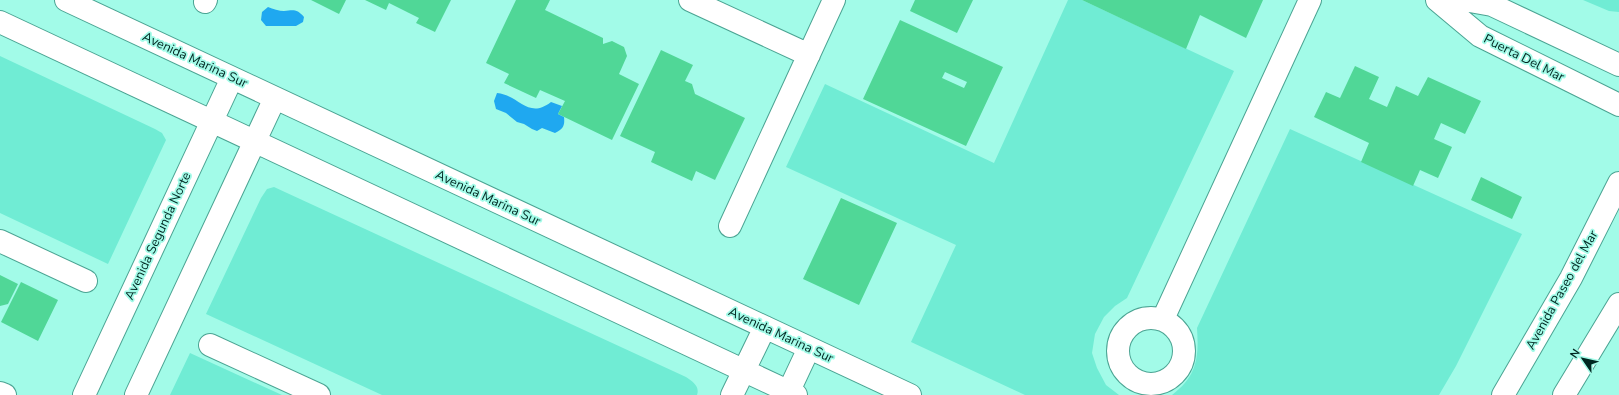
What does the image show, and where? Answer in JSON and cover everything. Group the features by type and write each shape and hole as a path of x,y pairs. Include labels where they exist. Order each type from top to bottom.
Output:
{"street":[{"name":"Avenida Marina Sur","path":"66,0 910,395"},
{"path":"690,0 809,55"},
{"path":"730,226 834,0"},
{"path":"1163,319 1310,0"},
{"name":"Puerta Del Mar","path":"1437,0 1480,36 1619,105"},
{"path":"1464,0 1492,5 1619,65"},
{"path":"0,22 743,370 791,394 809,348"},
{"name":"Avenida Segunda Norte","path":"84,395 232,78"},
{"path":"136,395 275,98"},
{"name":"Avenida Paseo del Mar","path":"1503,395 1571,278 1619,183"},
{"path":"0,241 86,281"},
{"path":"1564,395 1619,304"},
{"path":"732,395 765,327"},
{"path":"210,346 319,395"},
{"path":"0,393 5,395"}],"green space":[{"path":"1068,0 1082,0 1234,71 1127,298 1115,306 1104,317 1095,334 1092,353 1097,368 1106,385 1119,395 1025,395 911,342 956,245 786,167 825,84 994,163"},
{"path":"1583,0 1619,0 1619,12 1609,11"},
{"path":"0,56 155,129 162,133 166,140 108,264 0,213"},
{"path":"1290,129 1522,234 1456,366 1439,395 1172,395 1187,381 1195,366 1197,357 1197,328"},
{"path":"274,187 686,377 697,387 697,395 382,395 206,314 261,198 267,189"},
{"path":"190,353 282,395 170,395"}],"water":[{"path":"268,7 280,11 297,11 304,17 303,22 296,26 266,26 261,20 262,12"},
{"path":"497,93 505,95 530,108 543,107 551,102 562,106 558,114 564,117 563,127 555,133 542,128 537,131 517,122 506,113 496,109 494,101"}],"building":[{"path":"311,0 346,0 339,14"},
{"path":"365,0 451,0 435,32 416,23 419,18 389,3 386,10"},
{"path":"516,0 550,0 545,10 603,38 603,44 612,41 624,47 627,56 619,74 639,84 612,140 558,114 565,101 540,90 536,98 504,83 509,74 486,63"},
{"path":"915,0 973,0 957,33 910,11"},
{"path":"1082,0 1263,0 1246,38 1200,15 1186,49"},
{"path":"900,20 1003,67 966,146 863,99","holes":["945,72 967,82 964,88 942,78"]},
{"path":"661,50 693,65 685,81 692,84 695,94 745,118 715,180 696,171 692,181 651,162 655,152 620,136"},
{"path":"1355,66 1379,77 1369,99 1387,107 1396,86 1418,96 1428,77 1481,101 1465,134 1441,123 1434,139 1452,147 1438,178 1420,170 1413,186 1361,162 1369,143 1314,117 1326,92 1340,98"},
{"path":"1481,177 1522,197 1512,219 1471,200"},
{"path":"841,198 897,223 859,305 803,279"},
{"path":"0,275 18,284 8,304 0,306"},
{"path":"21,282 58,300 38,341 1,322"}]}
